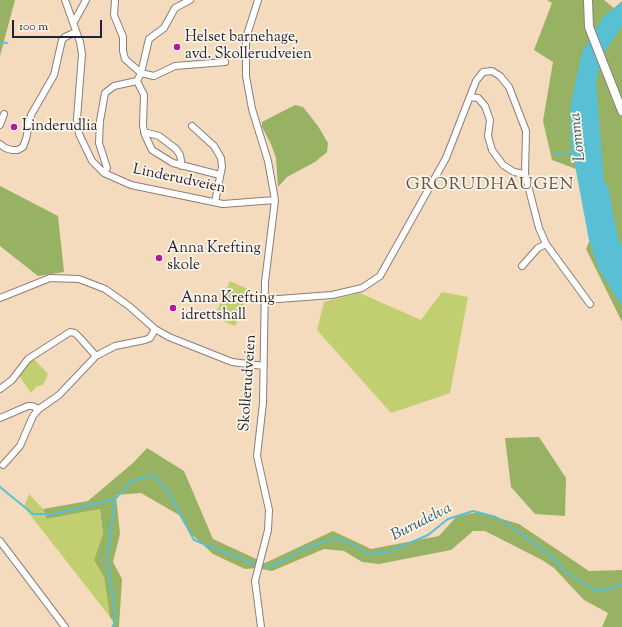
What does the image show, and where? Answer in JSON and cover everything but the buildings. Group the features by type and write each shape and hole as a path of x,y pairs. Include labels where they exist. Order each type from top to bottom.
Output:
{"main road":[{"path":"588,0 589,23 593,39 622,111"}],"street":[{"name":"Linderudveien","path":"65,0 74,22 82,54 77,119 79,134 89,156 104,173 131,185 215,202 236,204 274,200"},
{"path":"74,22 86,0"},
{"path":"115,0 114,15 123,37 123,51 125,59 141,73 154,76 175,66 225,62"},
{"path":"137,81 141,73 149,39 164,28 175,8 190,0"},
{"name":"Skollerudveien","path":"258,0 246,38 245,69 249,97 268,161 274,200 266,268 263,403 257,456 268,501 268,520 255,581 261,627"},
{"path":"0,144 12,150 18,150 23,147 31,115 54,74 62,40 76,32"},
{"path":"265,300 332,295 362,288 380,276 446,158 476,81 483,72 492,71 500,76 509,86 526,131 526,174 531,201 539,228 546,244 590,304"},
{"path":"104,173 107,168 100,142 100,121 105,93 114,86 137,81"},
{"path":"137,81 144,95 144,132 152,150 166,160 182,166 220,175"},
{"path":"470,97 478,98 485,106 490,120 488,136 492,150 503,165 514,172 526,174"},
{"path":"0,126 4,114"},
{"path":"192,126 219,152 222,163 215,202"},
{"path":"144,132 155,134 168,142 180,155 182,166"},
{"path":"522,266 538,248 546,244"},
{"path":"0,298 50,278 68,277 79,279 105,289 129,306 155,329 221,358 244,364 264,366"},
{"path":"2,465 20,446 33,416 38,409 59,395 96,356 115,346 150,338 155,329"},
{"path":"0,389 12,380 28,359 70,332 75,333 96,356"},
{"path":"0,418 28,406 38,409"},
{"path":"0,541 65,627"}],"green space":[{"path":"0,0 15,0 0,56"},
{"path":"547,0 604,0 614,8 622,1 622,322 586,249 592,235 576,169 552,160 543,121 553,62 534,50 552,3"},
{"path":"295,105 303,107 318,126 328,143 327,152 315,162 287,177 278,187 276,158 271,144 262,127 262,122"},
{"path":"0,186 58,216 64,272 38,276 0,246"},
{"path":"230,281 250,290 235,326 214,317"},
{"path":"442,292 468,297 450,393 391,413 317,330 324,302 360,293 421,320"},
{"path":"34,359 48,374 43,385 37,386 31,393 18,374 24,365"},
{"path":"539,437 566,478 565,516 535,514 511,487 505,438"},
{"path":"147,448 184,471 213,539 265,563 333,531 371,549 439,536 457,516 479,512 519,524 589,571 622,570 622,627 602,627 608,613 584,600 554,568 542,560 485,531 473,531 451,550 379,564 362,562 344,551 324,549 272,571 257,568 245,569 213,554 189,532 179,515 141,493 116,495 120,534 113,562 122,579 119,627 111,627 114,623 110,617 104,577 94,560 103,534 100,509 47,519 43,509 88,501 133,463"},
{"path":"29,494 43,509 48,519 100,509 103,534 94,560 104,577 110,617 24,507"}],"water":[{"path":"622,2 622,26 602,56 596,81 609,244 622,265 622,306 599,270 589,240 571,144 570,108 582,52 603,17"}],"waterway":[{"path":"0,42 7,43"},
{"path":"554,154 573,153"},
{"name":"Lomma","path":"603,189 612,237 622,261"},
{"name":"Burudelva","path":"113,627 116,617 107,560 115,499 132,481 153,475 168,491 194,540 254,564"},
{"path":"0,487 33,514 54,514 115,499"},
{"name":"Burudelva","path":"263,567 269,567 285,560 301,550 334,538 344,540 368,554 389,552 428,535 448,519 473,511 496,517 510,526 549,554 566,572 595,590 605,590 622,585"}],"place":[{"name":"Helset barnehage, avd. Skollerudveien","path":"177,47"},
{"name":"Linderudlia","path":"14,127"},
{"name":"Anna Krefting skole","path":"159,258"},
{"name":"Anna Krefting idrettshall","path":"173,308"}],"district":[{"name":"GRORUDHAUGEN","path":"490,186"}]}
